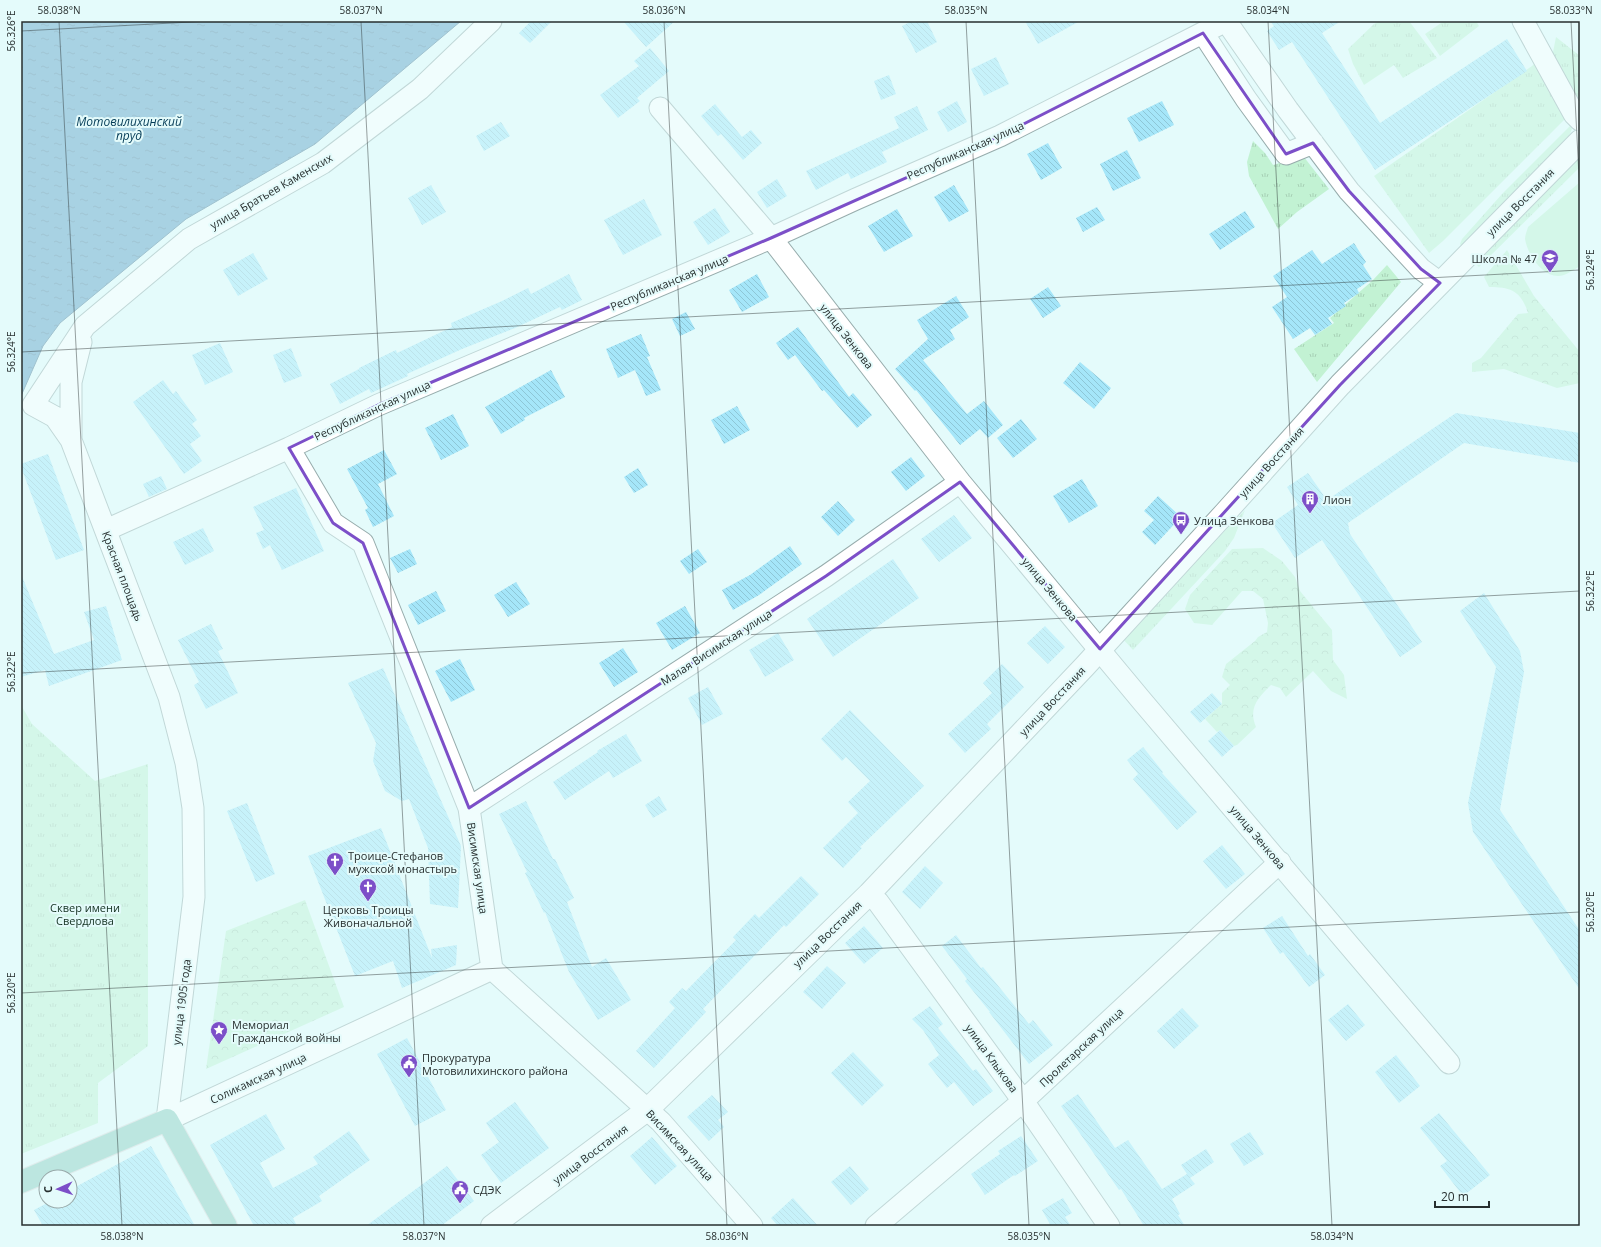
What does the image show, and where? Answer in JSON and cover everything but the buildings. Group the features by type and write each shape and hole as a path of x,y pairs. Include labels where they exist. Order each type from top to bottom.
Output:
{"main road":[{"name":"Соликамская улица","path":"21,1182 166,1120"},
{"path":"166,1120 226,1226"}],"street":[{"name":"улица Братьев Каменских","path":"33,405 85,326 189,239 323,163 420,89 491,21"},
{"path":"1226,21 1288,110 1349,190 1420,269 1440,282"},
{"name":"Республиканская улица","path":"106,530 290,448 378,405 771,238 1000,136 1226,21"},
{"path":"1523,21 1574,114 1580,120"},
{"path":"1202,34 1246,99 1286,154 1313,143"},
{"name":"улица Зенкова","path":"660,108 771,238 960,482 1142,701 1449,1063"},
{"name":"улица Восстания","path":"492,1226 647,1110 869,894 1085,666 1340,385 1580,141"},
{"path":"71,440 71,382 85,326"},
{"name":"Красная площадь","path":"33,405 55,418 71,440 168,697 186,762"},
{"name":"Висимская улица","path":"290,448 333,523 363,543 469,808 492,969 661,1122 752,1226"},
{"name":"Малая Висимская улица","path":"469,808 826,576 960,482"},
{"name":"улица 1905 года","path":"166,1120 194,897 193,808 186,762"},
{"name":"Пролетарская улица","path":"876,1226 1023,1101 1280,862"},
{"name":"улица Клыкова","path":"869,894 878,902 1023,1101 1109,1226"},
{"name":"Соликамская улица","path":"166,1120 492,969"}],"highlighted area":[{"path":"1203,33 1286,154 1313,143 1349,191 1421,269 1440,283 1340,385 1100,649 960,482 826,576 469,808 363,543 333,523 289,448 378,405 771,238 1000,136"}],"green space":[{"path":"1380,21 1409,21 1437,58 1403,78 1394,65 1364,85 1353,64 1348,49 1374,24"},
{"path":"1444,21 1476,21 1479,26 1440,56 1425,34"},
{"path":"1556,37 1580,56 1580,95 1575,99 1551,62"},
{"path":"1537,61 1565,119 1443,241 1429,253 1374,176 1532,66"},
{"path":"1570,126 1572,129 1568,138 1462,247 1460,244 1462,239 1502,194"},
{"path":"1253,141 1265,153 1273,165 1300,152 1329,189 1297,212 1278,229 1249,176 1247,162"},
{"path":"1580,154 1580,167 1479,267 1476,264"},
{"path":"1580,182 1580,266 1564,275 1557,276 1544,271 1533,259 1526,245 1526,234 1528,227"},
{"path":"1507,250 1534,296 1580,352 1580,383 1557,388 1504,369 1472,372 1472,363 1481,358 1518,314 1528,313 1518,295 1509,289 1489,287 1484,277"},
{"path":"1387,265 1401,282 1317,382 1294,349 1334,323 1330,318 1373,280"},
{"path":"1245,510 1234,538 1225,551 1133,650 1121,637"},
{"path":"1263,548 1282,561 1295,577 1300,591 1332,630 1333,660 1344,675 1347,699 1331,691 1313,671 1286,697 1280,688 1271,685 1258,699 1254,709 1253,714 1256,727 1237,745 1234,746 1220,730 1217,732 1205,719 1222,704 1222,693 1230,685 1222,677 1226,664 1258,637 1267,632 1268,623 1263,599 1253,591 1242,591 1212,625 1194,623 1185,609 1190,595 1232,549"},
{"name":"Сквер имени Свердлова","path":"21,705 32,724 95,781 148,764 148,1046 98,1083 98,1123 21,1154"},
{"path":"305,900 344,1007 206,1069 226,931"}],"water":[{"name":"Мотовилихинский пруд","path":"21,21 461,21 315,144 186,219 60,323 43,346 21,396"}],"place":[{"name":"Школа № 47","path":"1550,273"},
{"name":"Лион","path":"1310,514"},
{"name":"Улица Зенкова","path":"1181,535"},
{"name":"Троице-Стефанов мужской монастырь","path":"335,876"},
{"name":"Церковь Троицы Живоначальной","path":"368,902"},
{"name":"Мемориал Гражданской войны","path":"219,1045"},
{"name":"Прокуратура Мотовилихинского района","path":"409,1078"},
{"name":"СДЭК","path":"460,1204"}]}
